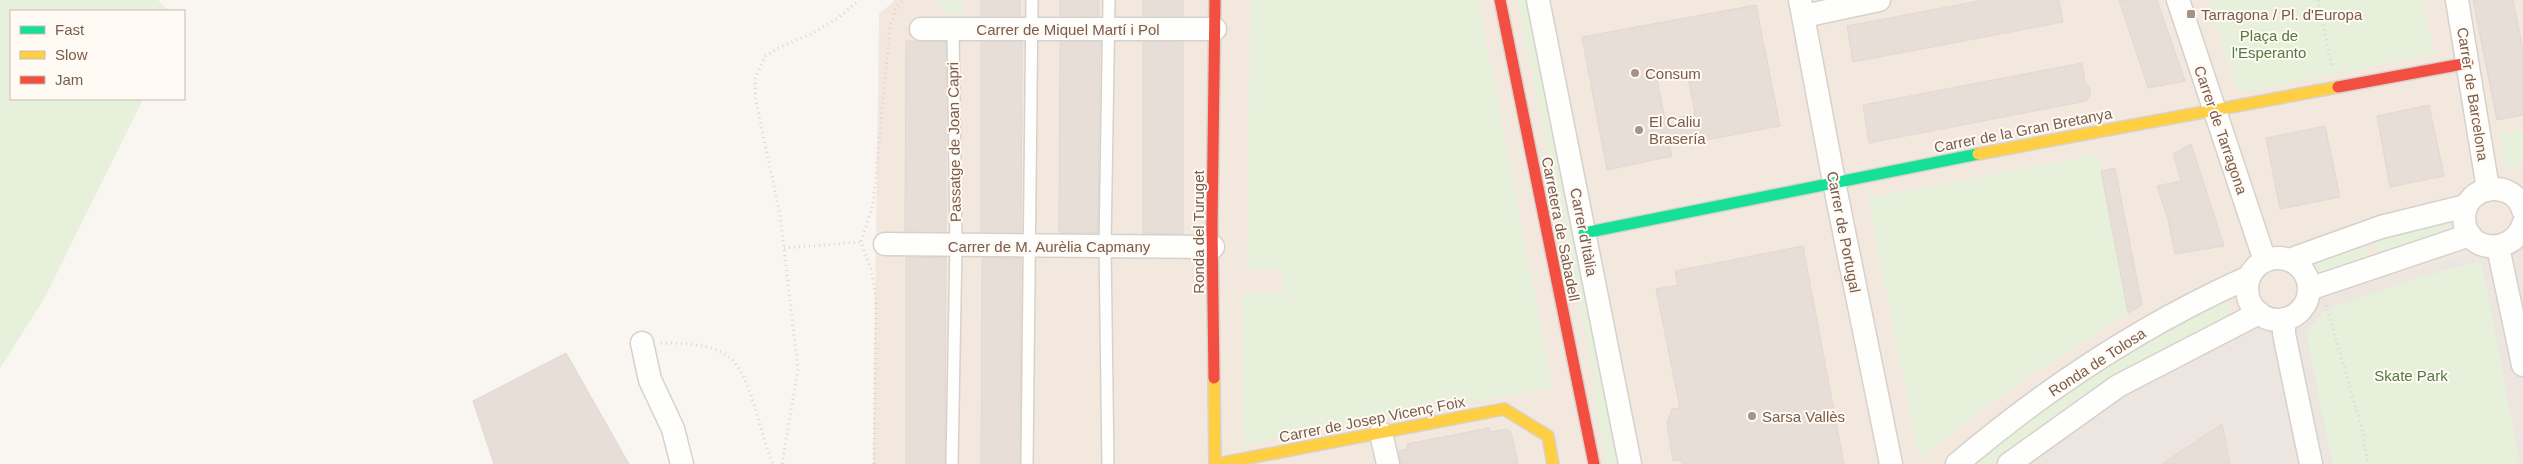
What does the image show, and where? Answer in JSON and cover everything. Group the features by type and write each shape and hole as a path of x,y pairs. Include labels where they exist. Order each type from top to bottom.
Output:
{"street":[{"name":"Ronda del Turuget","path":"1215,0 1213,247 1216,464"},
{"name":"Carretera de Sabadell","path":"1500,0 1594,464"},
{"name":"Carrer d'Itàlia","path":"1538,0 1630,464"},
{"path":"1802,8 1879,0"},
{"name":"Carrer de Tarragona","path":"2178,0 2265,260"},
{"name":"Carrer de Barcelona","path":"2457,0 2488,189"},
{"name":"Carrer de Portugal","path":"1802,8 1834,182 1891,464"},
{"name":"Carrer de Miquel Martí i Pol","path":"921,29 1214,29"},
{"name":"Carrer de la Gran Bretanya","path":"1584,232 2214,109 2468,63"},
{"path":"2470,235 2315,287 2302,308 2294,315 2284,319 2266,317 2259,313 2248,297 2249,277 2253,270 2265,260 2273,258 2289,260 2382,227 2466,206 2477,193 2488,189 2502,188 2521,201"},
{"path":"2466,206 2466,226 2470,235 2478,242 2498,247 2515,239 2523,225"},
{"name":"Carrer de M. Aurèlia Capmany","path":"885,244 1213,247"},
{"path":"2498,247 2523,365"},
{"path":"2289,260 2304,272 2315,287"},
{"name":"Ronda de Tolosa","path":"1957,464 2017,414 2147,329 2249,277"},
{"name":"Ronda de Tolosa","path":"2009,464 2118,386 2259,313"},
{"path":"2284,319 2284,334 2311,464"},
{"path":"642,344 650,380 673,429 682,464"},
{"name":"Carrer de Josep Vicenç Foix","path":"1216,464 1504,409 1548,436 1554,464"},
{"path":"1382,433 1388,464"}],"lane":[{"path":"1027,464 1032,0"},
{"path":"1108,464 1105,246 1109,0"},
{"name":"Passatge de Joan Capri","path":"952,464 956,245 953,29"}],"path":[{"path":"782,464 798,369 780,214 756,101 755,79 765,56 780,47 811,34 838,18 859,0"},
{"path":"2318,0 2338,87"},
{"path":"784,248 861,242"},
{"path":"2315,287 2363,432 2368,464"},
{"path":"642,344 700,345 729,356 744,377 773,464"}],"shaded area":[{"path":"895,0 2523,0 2523,242 2056,464 873,464 879,14"},
{"path":"2523,237 2523,464 2025,464 2121,398 2238,334 2341,291"}],"green space":[{"path":"0,0 158,0 168,10 10,10 10,100 143,100 44,299 0,368"},
{"path":"936,0 962,0 962,13 947,13"},
{"path":"1250,0 1478,0 1553,387 1243,445 1243,292 1285,292 1282,269 1247,269"},
{"path":"1517,0 1527,0 1618,464 1608,464 1594,400 1597,392"},
{"name":"Plaça de l'Esperanto","path":"2209,0 2423,0 2434,54 2238,93"},
{"path":"2523,130 2523,165 2506,168 2499,134"},
{"path":"2098,154 2128,313 2047,364 1995,401 1920,461 1868,198"},
{"path":"2442,221 2447,234 2378,252 2374,241"},
{"path":"2364,244 2369,257 2314,276 2311,263"},
{"name":"Skate Park","path":"2476,262 2482,263 2520,464 2332,464 2306,332 2326,309 2417,278"},
{"path":"2227,300 2232,316 2215,322 2137,365 2024,440 1994,464 1972,464 2049,404 2132,349"}],"building":[{"path":"981,0 1020,0 1020,16 981,16"},
{"path":"1060,0 1099,0 1099,16 1060,16"},
{"path":"1143,0 1183,0 1183,16 1143,16"},
{"path":"1984,0 2059,0 2063,22 1853,62 1847,26"},
{"path":"2119,0 2157,0 2185,81 2148,88"},
{"path":"2473,0 2513,0 2523,50 2523,115 2497,120"},
{"name":"Consum","path":"1756,5 1780,126 1700,141 1699,136 1669,142 1672,156 1607,170 1582,37","holes":["1687,72 1695,114 1665,120 1657,78"]},
{"path":"906,41 946,42 946,231 905,231"},
{"path":"981,42 1022,42 1021,232 981,232"},
{"path":"1060,42 1100,42 1098,233 1059,232"},
{"path":"1143,42 1183,42 1183,234 1143,233"},
{"path":"2082,63 2085,83 2090,88 2090,95 2086,101 1869,143 1863,105"},
{"path":"2429,105 2444,176 2390,187 2377,116"},
{"path":"2325,126 2340,197 2280,209 2266,138"},
{"path":"2191,144 2224,246 2175,254 2168,219 2157,186 2181,181 2173,154"},
{"path":"2115,168 2142,305 2128,313 2101,171"},
{"path":"1803,246 1844,464 1682,464 1681,460 1673,461 1667,423 1672,409 1680,408 1656,289 1678,285 1675,271"},
{"path":"906,257 946,258 945,464 906,464"},
{"path":"982,258 1021,258 1020,464 981,464"},
{"path":"566,353 629,464 494,464 473,401"},
{"path":"2222,424 2230,464 2162,464"},
{"path":"1489,428 1490,432 1506,429 1511,432 1518,464 1401,464 1399,451 1408,449 1407,444"}],"traffic: fast":[{"path":"1584,233 1978,154"}],"traffic: slow":[{"path":"1978,154 2338,87"},
{"path":"1214,378 1215,464"},
{"path":"1217,464 1504,409 1548,436 1553,464"}],"traffic: jam":[{"path":"1214,378 1212,226 1215,0"},
{"path":"1500,0 1594,464"},
{"path":"2338,87 2468,63"}],"place":[{"name":"Tarragona / Pl. d'Europa","path":"2191,14"},
{"name":"Consum","path":"1635,73"},
{"name":"El Caliu Brasería","path":"1639,130"},
{"name":"Sarsa Vallès","path":"1752,416"}]}
